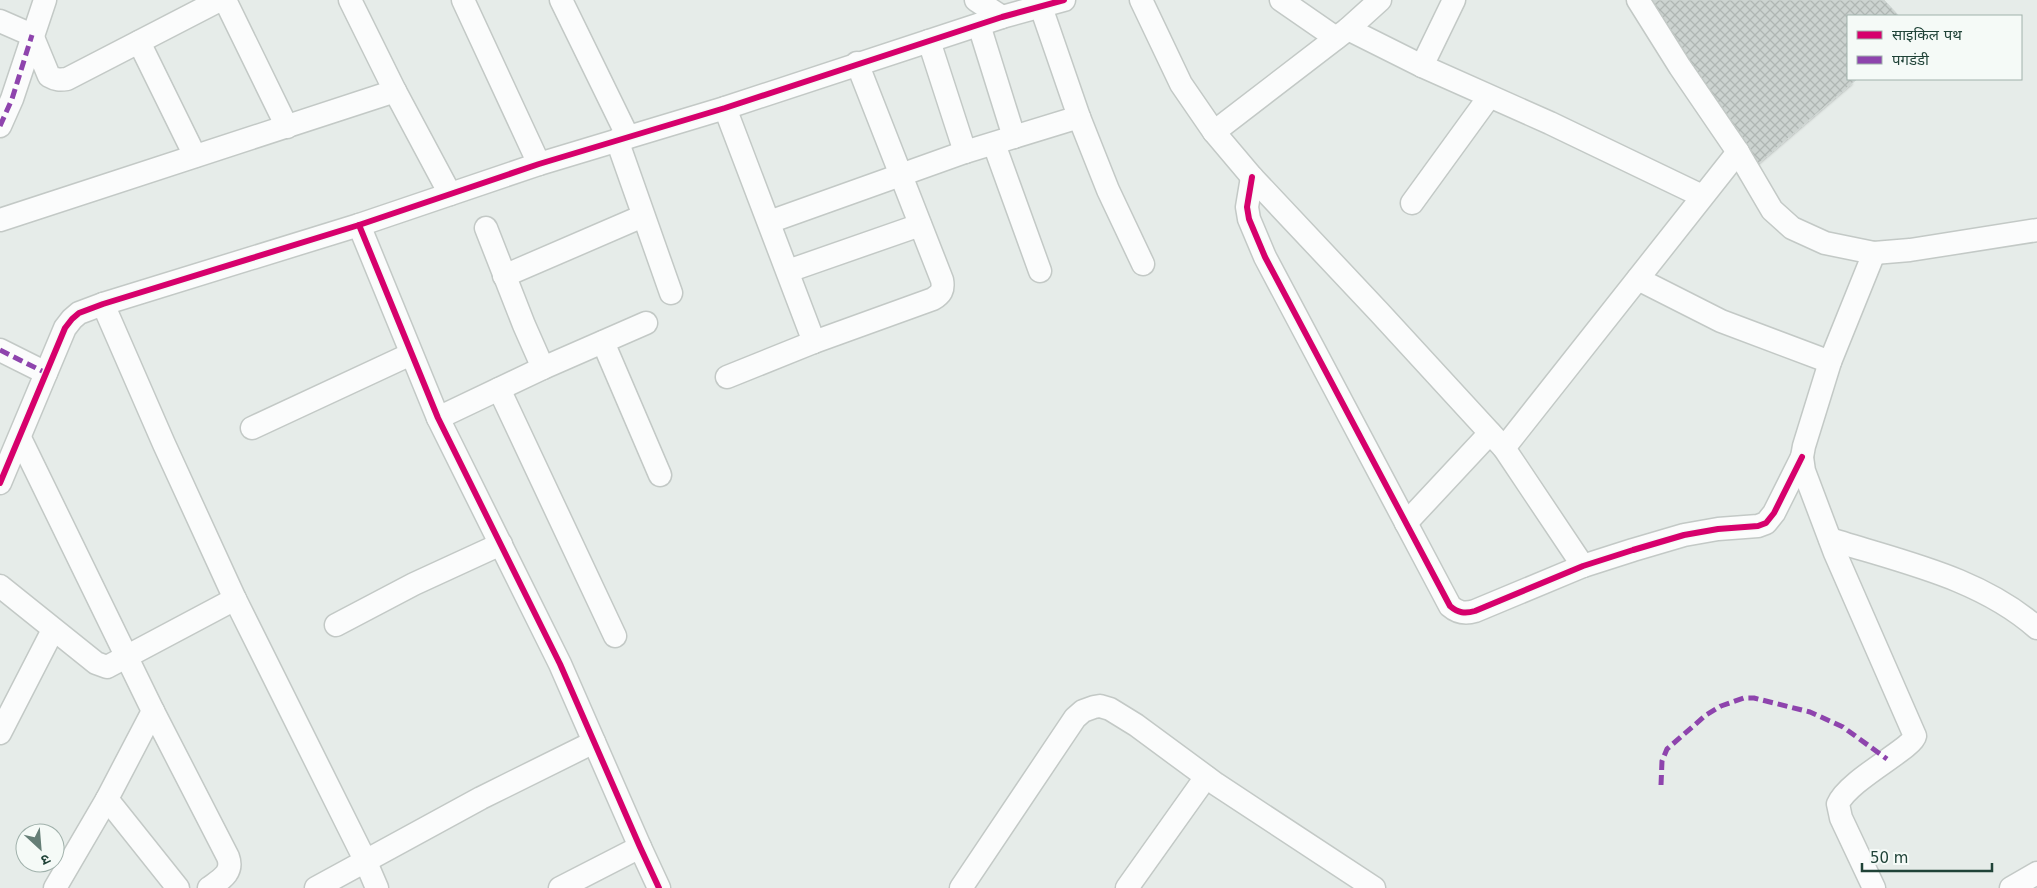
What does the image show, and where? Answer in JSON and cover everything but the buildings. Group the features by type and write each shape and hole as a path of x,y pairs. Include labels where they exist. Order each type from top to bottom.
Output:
{"street":[{"path":"0,126 12,99 45,0"},
{"path":"0,21 32,35 49,76 54,79 67,78 220,0"},
{"path":"225,0 287,127"},
{"path":"350,0 395,91 450,194"},
{"path":"463,0 539,164"},
{"path":"561,0 622,139 643,216 671,293"},
{"path":"976,0 1002,18"},
{"path":"0,483 66,328 72,319 86,310 360,225 539,164 725,108 857,63 1064,0"},
{"path":"1142,0 1181,84 1214,132 1252,177 1497,440 1583,566"},
{"path":"1281,0 1342,33 1422,66 1702,196"},
{"path":"1214,132 1342,33 1380,0"},
{"path":"1422,66 1454,0"},
{"path":"1638,0 1680,67 1738,152 1772,210 1792,228 1825,243 1874,253 1910,250 2037,230"},
{"path":"1041,6 1079,117 1108,190 1143,264"},
{"path":"978,26 1004,140 1040,271"},
{"path":"929,41 965,152"},
{"path":"139,42 195,156"},
{"path":"728,378 814,342 939,295 942,290 942,280 857,63"},
{"path":"0,220 395,91"},
{"path":"1412,203 1489,98"},
{"path":"725,108 814,342"},
{"path":"769,222 965,152 1079,117"},
{"path":"1406,523 1497,440 1638,279 1738,152"},
{"path":"1252,177 1248,207 1249,219 1265,257 1450,606 1461,613 1475,611 1583,566 1684,535 1718,529 1758,526 1766,523 1774,513 1802,457 1830,362 1874,253"},
{"path":"504,276 643,216"},
{"path":"360,225 438,418 560,664 659,888"},
{"path":"788,271 920,225"},
{"path":"486,228 543,368"},
{"path":"1638,279 1721,321 1830,362"},
{"path":"103,304 164,444 235,599 365,860 377,888"},
{"path":"438,418 543,368 646,323"},
{"path":"603,342 660,475"},
{"path":"0,350 46,373"},
{"path":"252,428 411,354"},
{"path":"499,389 615,636"},
{"path":"20,438 153,711 228,857 229,870 226,876 209,888"},
{"path":"1802,457 1808,480 1830,539 1915,736 1911,743 1887,759 1844,793 1838,804 1841,818 1874,888"},
{"path":"1830,539 1973,586 2019,612 2037,628"},
{"path":"336,624 414,584 501,544"},
{"path":"0,586 53,630 96,663 103,666 113,665 127,658 235,599"},
{"path":"0,733 53,630"},
{"path":"960,888 1075,718 1083,711 1100,706 1110,709 1136,725 1206,777 1372,888"},
{"path":"55,888 107,799 153,711"},
{"path":"316,888 365,860 594,742"},
{"path":"1127,888 1206,777"},
{"path":"107,799 178,888"},
{"path":"560,888 640,848"},
{"path":"2011,888 2037,874"}],"marked path":[{"path":"0,126 12,99 32,35"},
{"path":"0,350 46,373"},
{"path":"1661,785 1662,761 1667,749 1706,715 1721,706 1744,698 1754,698 1810,712 1843,727 1887,759"}],"cycle path":[{"path":"0,483 65,328 79,313 359,225 539,164 725,108 1002,17 1064,0"},
{"path":"1252,177 1247,207 1249,219 1265,257 1450,606 1456,610 1465,613 1475,611 1583,566 1684,535 1718,529 1758,526 1766,523 1774,513 1802,457"},
{"path":"359,225 438,418 560,664 659,888"}]}
